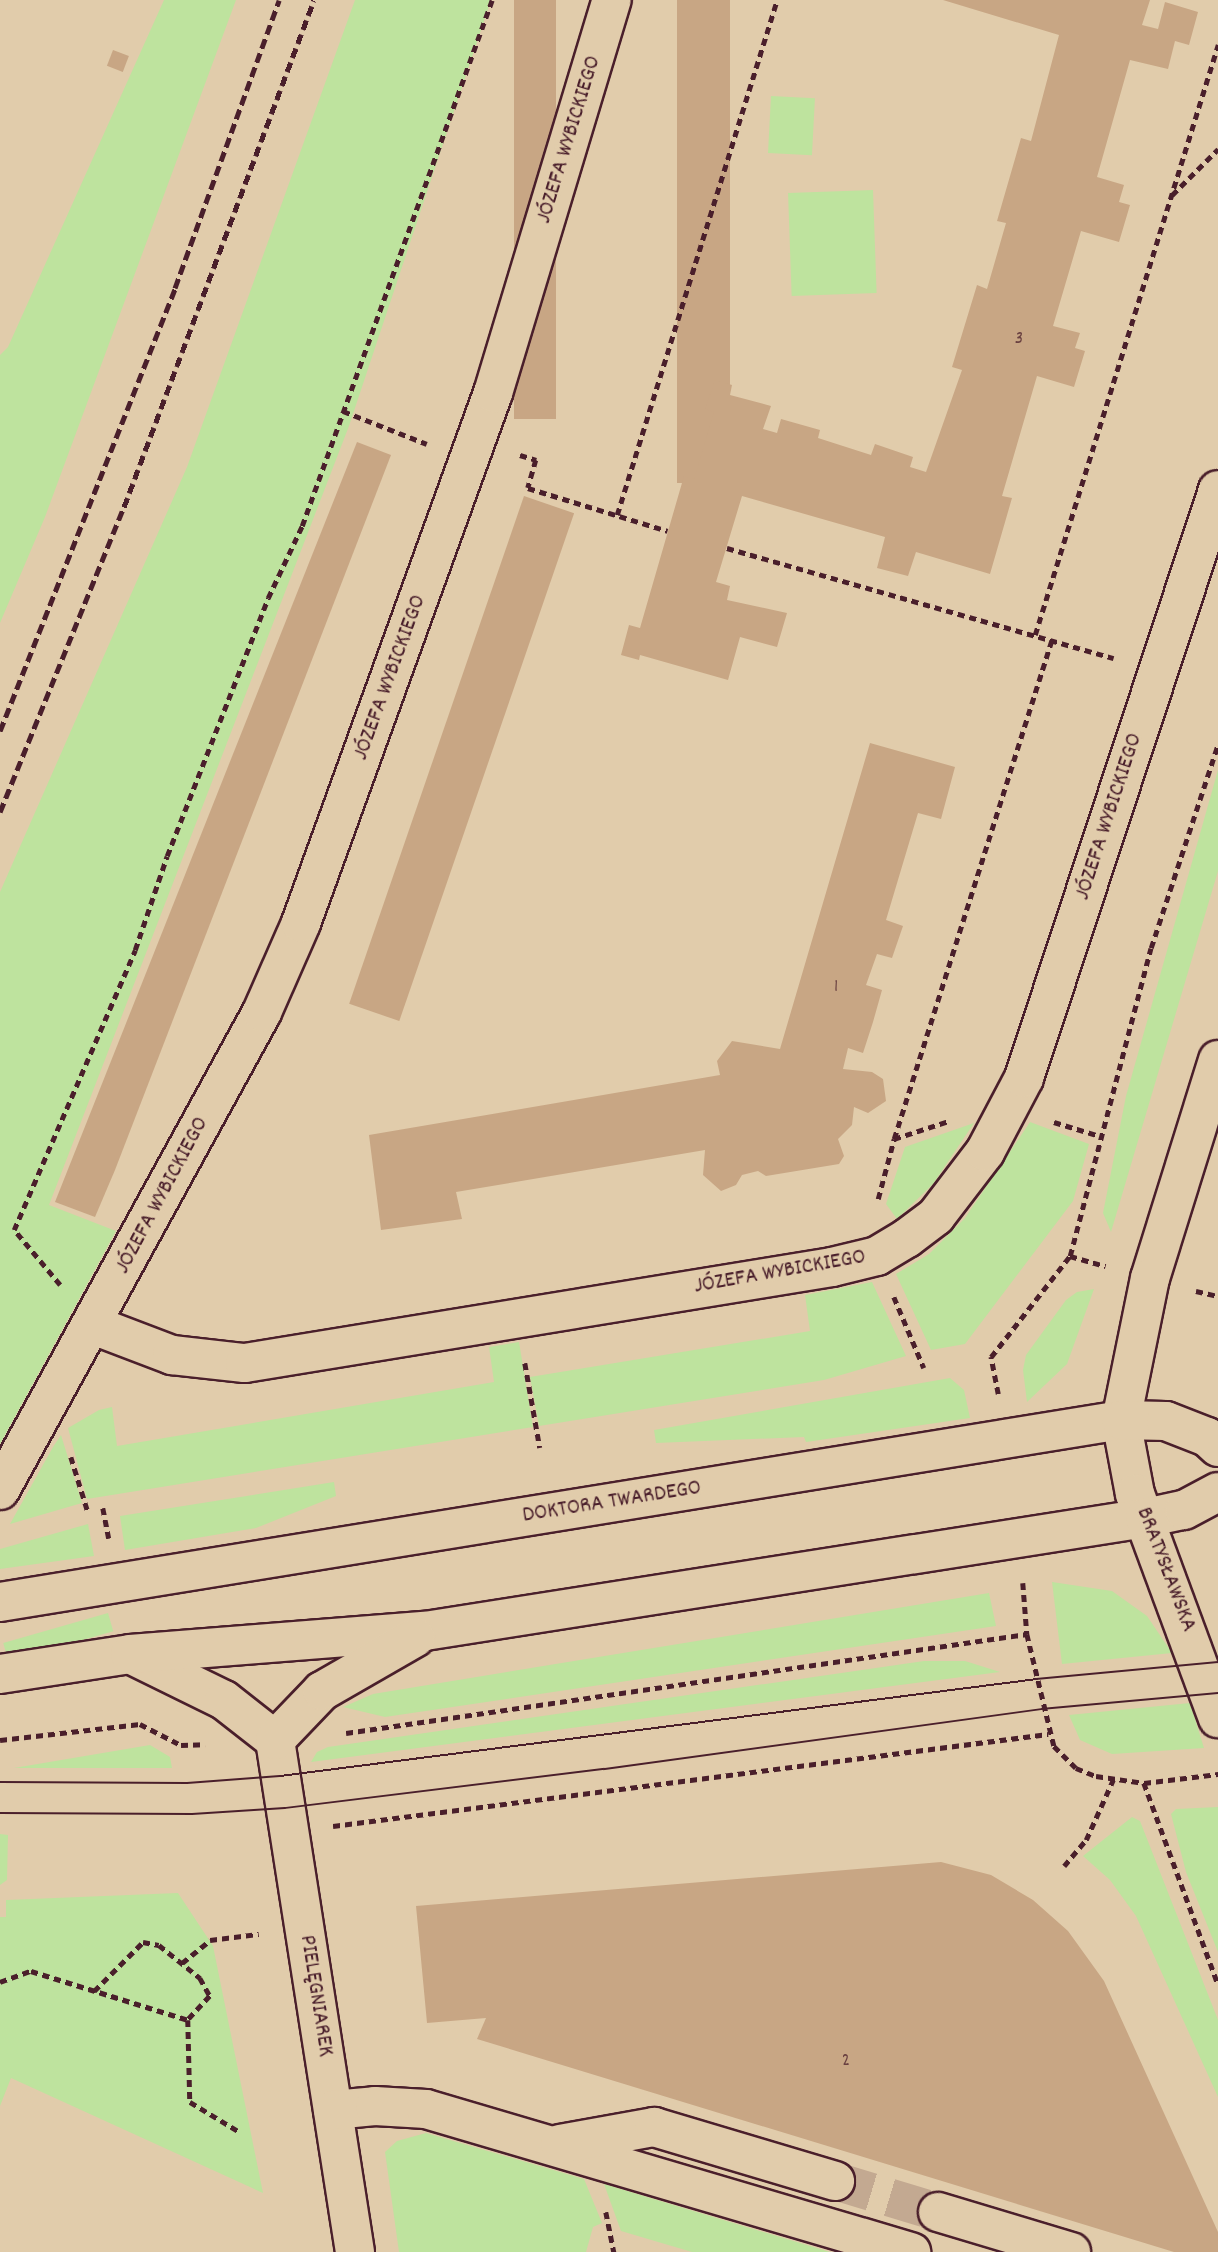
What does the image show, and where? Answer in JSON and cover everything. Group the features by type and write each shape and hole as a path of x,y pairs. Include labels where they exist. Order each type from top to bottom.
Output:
{"street":[{"name":"JÓZEFA WYBICKIEGO","path":"0,1490 93,1325 282,970 470,461 612,0"},
{"name":"JÓZEFA WYBICKIEGO","path":"93,1325 172,1356 245,1363 866,1259 908,1238 936,1216 985,1152 1024,1078 1218,490"},
{"path":"1121,1420 1150,1278 1218,1060"},
{"name":"DOKTORA TWARDEGO","path":"0,1602 1121,1420 1166,1421 1208,1437 1218,1447"},
{"name":"BRATYSŁAWSKA","path":"1121,1420 1125,1457 1218,1718"},
{"path":"0,1674 130,1654 425,1631 1145,1518 1184,1510 1218,1492"},
{"path":"130,1654 224,1700 275,1740 322,1691 425,1631"},
{"name":"PIELĘGNIAREK","path":"275,1740 355,2252"},
{"path":"333,2110 374,2105 426,2109 911,2252"},
{"path":"551,2146 654,2127 835,2181"},
{"path":"938,2212 1071,2252"}],"path":[{"path":"93,1325 13,1230 135,950 166,856 302,526 428,189 492,0"},
{"path":"617,515 777,0"},
{"path":"1035,635 1218,45"},
{"path":"1172,195 1218,149"},
{"path":"343,411 470,461"},
{"path":"536,460 528,488 668,531"},
{"path":"727,548 1052,639 1158,672"},
{"path":"894,1139 1052,639"},
{"path":"999,1398 992,1357 1070,1256 1151,948 1218,744"},
{"path":"1070,1256 1104,1265"},
{"path":"1196,1291 1218,1296"},
{"path":"517,1318 540,1448"},
{"path":"103,1508 110,1545"},
{"path":"384,1729 1027,1634 1048,1734 1076,1768 1113,1780 1144,1783 1218,1774"},
{"path":"0,1740 140,1724 181,1745 220,1743"},
{"path":"326,1827 1048,1734"},
{"path":"1064,1866 1086,1840 1113,1780"},
{"path":"1144,1783 1218,1984"},
{"path":"182,1963 210,1940 263,1933"},
{"path":"94,1991 143,1942 159,1945 200,1978 210,1996 188,2020 190,2102 238,2131"},
{"path":"0,1982 31,1971 188,2020"}],"green space":[{"path":"164,0 236,0 45,517 0,623 0,355 8,347"},
{"path":"355,0 491,0 349,426 49,1205 116,1231 0,1444 0,892 187,467"},
{"path":"771,96 815,98 812,155 768,153"},
{"path":"873,190 877,293 792,296 788,193"},
{"path":"1218,770 1218,871 1111,1232 1103,1213 1126,1096"},
{"path":"1030,1122 1089,1144 1073,1201 965,1344 931,1350 896,1274 929,1254 965,1218"},
{"path":"974,1123 933,1184 897,1219 886,1204 905,1147"},
{"path":"872,1282 906,1356 824,1380 539,1426 530,1377 810,1331 805,1295"},
{"path":"1094,1289 1067,1364 1027,1402 1023,1370 1026,1355 1066,1300 1077,1292"},
{"path":"519,1342 533,1427 87,1499 68,1428 99,1410 112,1407 117,1446 494,1382 489,1347"},
{"path":"950,1378 964,1390 970,1418 806,1442 804,1437 656,1443 654,1430"},
{"path":"61,1435 82,1503 10,1524 53,1447"},
{"path":"334,1482 336,1496 256,1528 125,1550 120,1516"},
{"path":"88,1524 94,1556 0,1569 0,1549"},
{"path":"1052,1582 1112,1591 1147,1616 1172,1653 1062,1664"},
{"path":"989,1593 996,1626 385,1717 343,1707 373,1694"},
{"path":"108,1613 113,1631 8,1661 3,1643"},
{"path":"924,1661 965,1661 1000,1672 311,1762 317,1752 328,1747"},
{"path":"1190,1703 1204,1748 1112,1754 1080,1740 1069,1715"},
{"path":"150,1745 170,1757 172,1768 14,1768"},
{"path":"1218,1807 1218,1952 1186,1872 1171,1814 1176,1809"},
{"path":"1132,1817 1140,1821 1218,2020 1218,2097 1136,1916 1110,1880 1083,1856"},
{"path":"0,1834 8,1835 7,1880 0,1885"},
{"path":"178,1893 213,1946 263,2193 11,2078 0,2106 0,1917 6,1917 6,1900"},
{"path":"426,2133 584,2179 602,2223 593,2227 586,2252 399,2252 385,2152 397,2141"},
{"path":"604,2184 830,2252 692,2252 621,2231"}],"building":[{"path":"514,0 556,0 556,419 514,419"},
{"path":"677,0 730,0 730,483 677,483"},
{"path":"943,0 1150,0 1142,25 1158,29 1165,2 1198,12 1189,45 1175,41 1168,69 1130,60 1097,177 1124,185 1119,202 1130,205 1119,242 1081,231 1053,326 1080,333 1075,348 1085,351 1074,387 1037,376 1002,496 1012,498 990,574 916,552 908,576 877,568 885,537 742,496 716,582 730,586 727,600 787,613 777,647 740,637 728,680 640,655 639,660 621,655 629,625 640,628 684,476 694,479 714,412 705,409 715,380 732,385 730,395 771,406 763,429 777,433 781,419 820,430 818,438 871,455 875,444 913,457 910,467 926,472 962,370 952,367 977,285 987,289 1006,223 997,221 1021,138 1031,141 1059,35"},
{"path":"113,50 129,56 123,72 107,66"},
{"path":"357,442 391,455 95,1217 55,1202"},
{"path":"524,496 574,513 399,1021 349,1004"},
{"path":"870,743 955,767 941,819 918,813 886,920 903,926 892,958 877,954 866,985 882,990 873,1022 863,1053 848,1048 843,1069 872,1072 883,1079 886,1101 868,1113 854,1107 852,1125 838,1139 844,1156 839,1164 766,1176 758,1171 742,1175 736,1185 721,1191 703,1175 705,1150 456,1192 462,1219 381,1230 369,1135 720,1075 717,1061 732,1041 780,1049"},
{"path":"941,1862 991,1875 1033,1900 1068,1931 1104,1981 1218,2232 1218,2252 1174,2252 477,2039 486,2018 427,2023 416,1906"}],"tunnel":[{"path":"835,2181 938,2212"}],"tram line":[{"path":"0,1782 187,1783 280,1776 1037,1679 1218,1662"},
{"path":"0,1813 192,1814 285,1808 604,1769 1042,1709 1218,1693"}],"railway":[{"path":"0,731 175,288 279,0"},
{"path":"0,812 124,507 314,0"}]}
